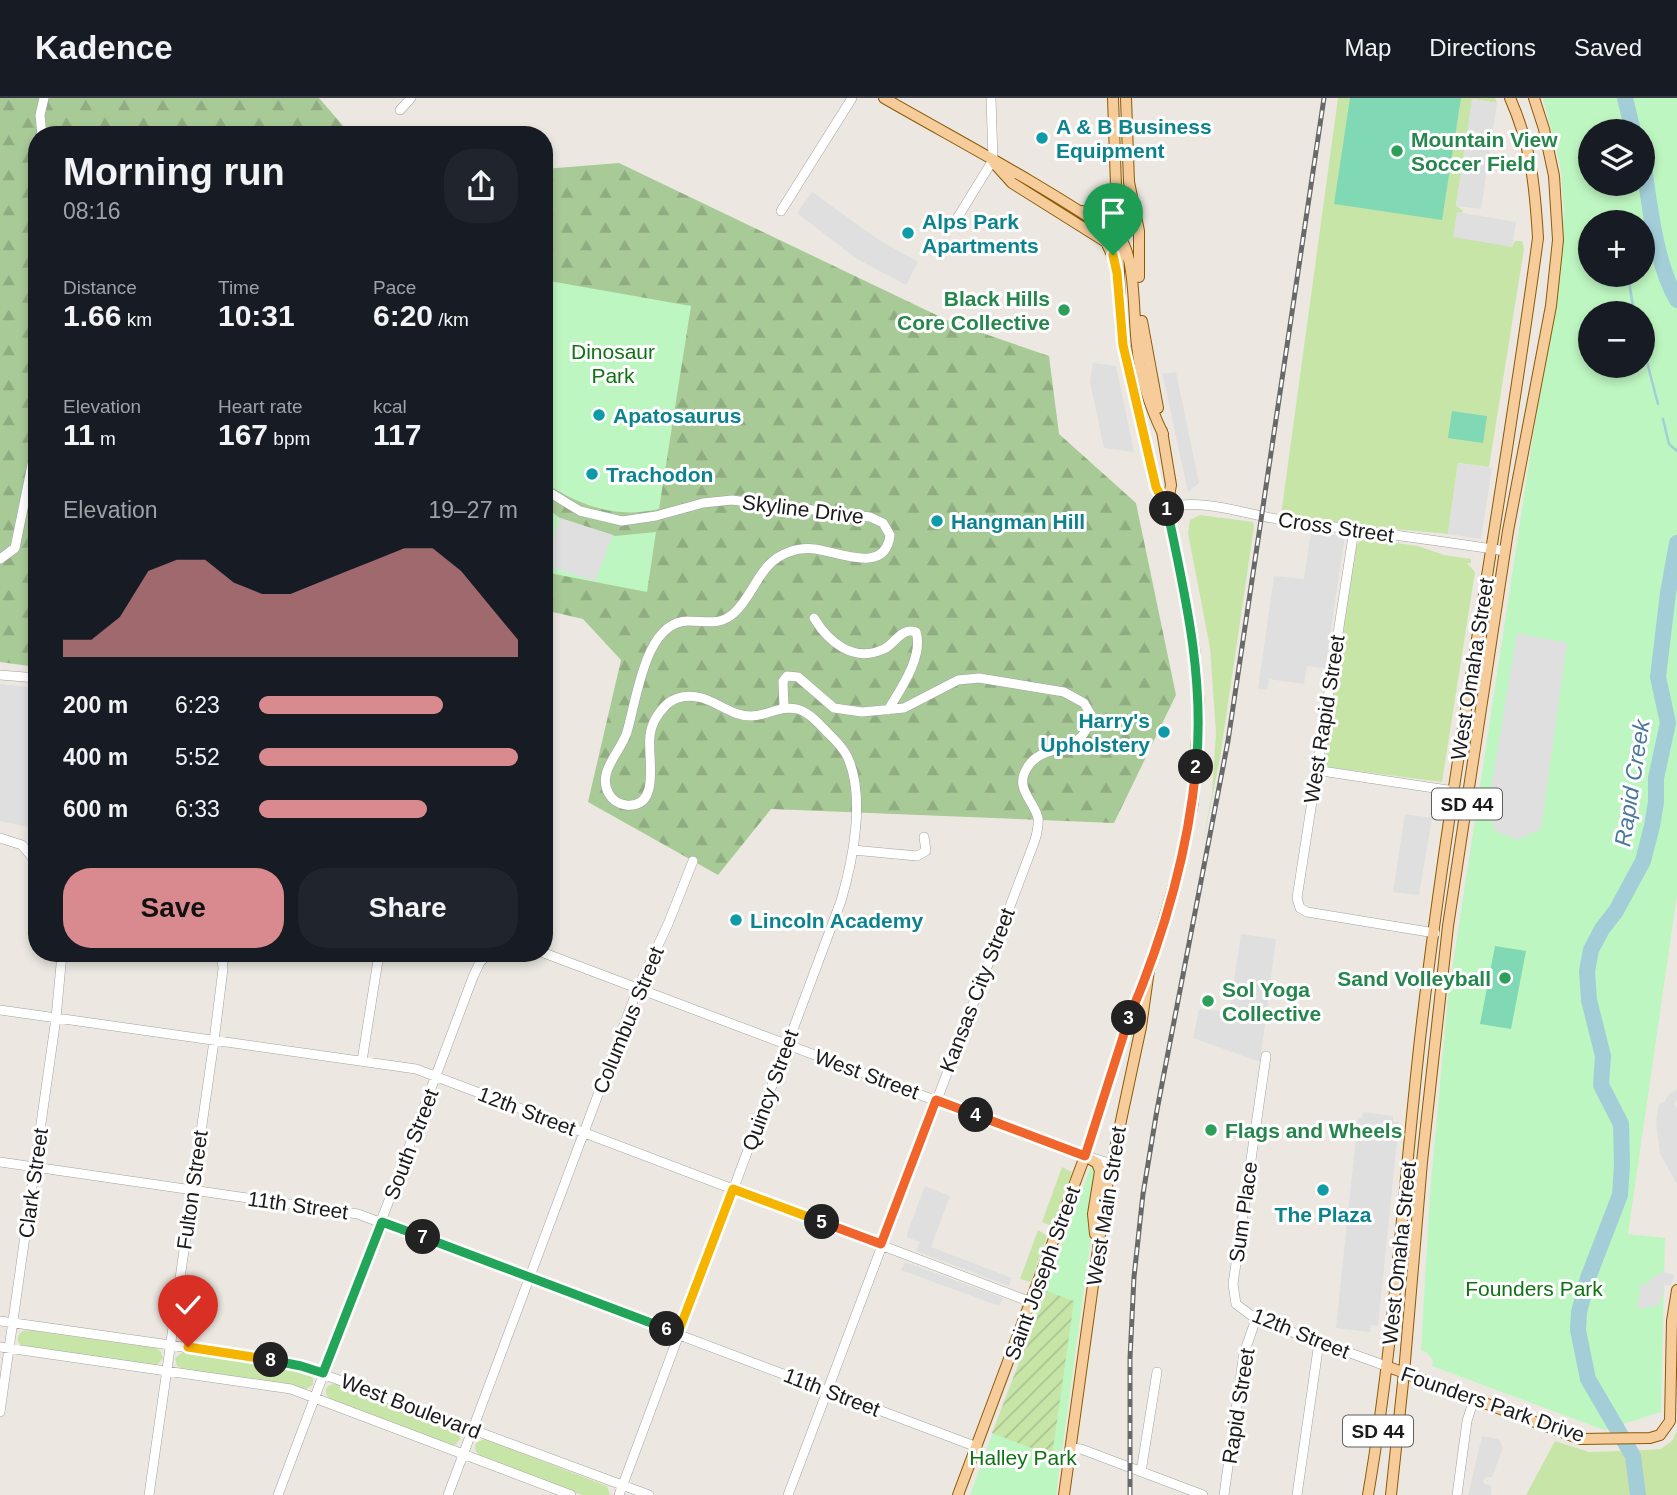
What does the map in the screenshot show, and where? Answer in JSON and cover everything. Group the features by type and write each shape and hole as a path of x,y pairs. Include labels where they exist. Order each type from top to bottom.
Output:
{"main road":[{"path":"884,98 1017,172 1115,232 1126,245 1131,261 1137,348 1151,408 1163,434"},
{"name":"West Main Street","path":"1064,1495 1098,1244 1112,1164 1142,1027 1149,970 1187,836 1198,753 1199,706 1194,647 1167,507 1156,487 1123,345 1115,232 1113,98"},
{"name":"West Main Street","path":"1126,98 1129,182 1139,231 1139,302 1171,485 1167,507"},
{"name":"West Omaha Street","path":"1368,1495 1386,1366 1420,1039 1454,791 1538,238 1534,179 1527,144 1510,98"},
{"name":"West Omaha Street","path":"1391,1495 1436,1022 1505,551 1551,306 1558,240 1554,176 1534,98"},
{"path":"993,160 1012,183 1106,242 1113,255 1117,273"},
{"path":"1079,211 1103,210 1112,203 1116,195"},
{"path":"1038,199 1055,203 1103,231 1115,232 1131,224 1133,205"},
{"name":"Saint Joseph Street","path":"958,1495 1085,1156 1127,1022 1149,970"},
{"path":"1085,1156 1097,1163 1100,1171 1093,1214 1098,1244"},
{"name":"Founders Park Drive","path":"1386,1366 1580,1439 1650,1438 1660,1435 1670,1421 1672,1321 1677,1290"}],"street":[{"path":"41,126 44,98"},
{"path":"400,110 411,98"},
{"path":"781,211 852,98"},
{"path":"956,219 993,160 991,98"},
{"path":"0,559 15,548 28,484"},
{"name":"Skyline Drive","path":"553,495 580,512 622,521 649,518 703,503 732,500 860,515 883,523 890,538 888,545 878,556 862,559 815,549 788,552 763,570 744,603 725,620 680,621 666,627 650,653 626,738 607,770 606,789 611,799 624,805 643,800 650,786 651,728 656,717 671,701 681,697 703,698 744,716 784,708"},
{"name":"Cross Street","path":"1167,507 1186,503 1203,504 1262,517 1505,551"},
{"name":"West Rapid Street","path":"1354,530 1297,898 1300,908 1307,912 1435,933"},
{"path":"784,708 783,681 787,676 792,675 806,682 834,708 849,711 888,710 908,678 917,644 916,632 901,633 892,644 879,650 852,652 830,640 814,618"},
{"path":"0,675 28,677"},
{"name":"Kansas City Street","path":"788,1495 1034,840 1039,822 1024,792 1023,777 1026,769 1036,758 1069,746 1083,737 1090,715 1084,703 1074,696 1052,689 968,678 950,684 914,704 888,710"},
{"name":"Quincy Street","path":"619,1495 841,901 853,850 855,796 846,754 808,714 798,709 784,708"},
{"path":"1315,770 1454,791"},
{"path":"853,850 917,856 926,851 924,837"},
{"path":"0,838 23,845 28,851"},
{"name":"Columbus Street","path":"448,1495 638,988 693,861"},
{"name":"West Street","path":"553,956 1112,1164"},
{"name":"Clark Street","path":"0,1412 4,1348 13,1323 57,1018 61,962"},
{"name":"Fulton Street","path":"149,1495 214,1041 223,962"},
{"name":"Fulton Street","path":"223,969 226,962"},
{"path":"362,1061 378,962"},
{"name":"South Street","path":"278,1495 473,977 481,962"},
{"name":"12th Street","path":"0,1010 407,1067 437,1076 1031,1302"},
{"name":"Sum Place","path":"1233,1284 1266,1056"},
{"name":"11th Street","path":"0,1162 346,1212 382,1222 977,1447"},
{"name":"12th Street","path":"1233,1284 1236,1304 1256,1319 1386,1366"},
{"name":"Rapid Street","path":"1224,1495 1244,1353 1256,1319"},
{"name":"West Boulevard","path":"0,1321 289,1363 323,1373 649,1495"},
{"path":"1297,1495 1319,1342"},
{"name":"West Boulevard","path":"4,1348 277,1387 315,1397 571,1495"},
{"path":"1141,1472 1157,1372"},
{"path":"1457,1495 1467,1421 1474,1399"},
{"path":"1071,1448 1081,1449 1203,1495"}],"green space":[{"path":"0,98 319,98 343,126 28,126 28,666 0,662"},
{"path":"1338,98 1495,98 1497,103 1473,99 1456,205 1463,211 1457,213 1512,247 1515,241 1522,241 1524,249 1489,467 1458,463 1448,534 1281,515"},
{"name":"Mountain View Soccer Field","path":"1350,98 1461,98 1442,220 1334,204"},
{"name":"Founders Park","path":"1543,98 1677,98 1677,895 1628,1234 1665,1238 1661,1412 1604,1430 1432,1366 1433,1360 1426,1352 1421,1351 1430,1193 1448,997 1542,377 1564,214 1561,170"},
{"path":"619,163 953,323 1049,356 1059,434 1136,503 1176,695 1114,823 771,809 718,875 588,802 621,660 583,619 553,612 553,168"},
{"name":"Dinosaur Park","path":"553,282 691,306 659,509 643,512 613,511 585,504 553,487"},
{"path":"1452,411 1487,416 1483,443 1448,438"},
{"path":"553,513 560,518 615,536 656,532 647,592 553,574"},
{"path":"1200,515 1253,522 1254,527 1220,758 1202,848 1212,793 1216,733 1210,648 1188,533 1190,520"},
{"path":"1363,538 1418,546 1444,555 1471,559 1471,563 1467,563 1475,572 1442,782 1328,767 1324,762 1355,546"},
{"path":"1495,946 1526,951 1511,1029 1480,1024"},
{"name":"Halley Park","path":"1091,1166 1096,1167 1091,1237 1056,1495 970,1495"},
{"path":"1062,1167 1072,1172 1053,1223 1049,1225 1042,1222"},
{"path":"1038,1230 1047,1236 1031,1282 1020,1279"},
{"path":"1047,1291 1074,1301 1052,1456 992,1433"},
{"path":"29,1330 156,1348 163,1358 157,1365 22,1347 18,1342 19,1335"},
{"path":"183,1352 301,1370 313,1376 313,1385 304,1390 182,1369 177,1366 175,1358"},
{"path":"336,1383 458,1430 460,1439 455,1445 449,1445 330,1400 326,1390 328,1386"},
{"path":"1677,1431 1677,1495 1526,1495 1555,1441 1589,1452 1661,1449 1673,1440"},
{"path":"485,1439 607,1486 610,1495 582,1495 480,1456 475,1446 477,1442"}],"shaded area":[{"path":"1472,99 1497,103 1481,209 1456,206"},
{"path":"812,192 879,240 918,262 906,285 857,259 797,213"},
{"path":"1457,212 1516,222 1512,247 1453,237"},
{"path":"1093,363 1116,366 1134,452 1104,448 1090,382"},
{"path":"1176,372 1199,483 1188,492 1162,374"},
{"path":"1458,463 1492,468 1481,539 1448,534"},
{"path":"560,518 613,535 595,581 553,568 553,539"},
{"path":"1311,531 1345,536 1325,668 1307,666 1304,684 1269,679 1267,690 1258,689 1274,576 1304,579"},
{"path":"1517,633 1567,643 1541,829 1517,840 1495,831 1488,806"},
{"path":"0,684 28,687 28,827 0,821"},
{"path":"1405,814 1432,818 1419,895 1393,892"},
{"path":"1241,934 1276,939 1260,1062 1193,1038 1199,1009 1229,1012"},
{"path":"1677,1089 1677,1100 1674,1104 1677,1108 1677,1184 1660,1154 1656,1123 1659,1104"},
{"path":"1363,1112 1393,1116 1393,1121 1399,1122 1378,1326 1371,1325 1370,1332 1336,1328 1358,1118 1362,1118"},
{"path":"925,1186 950,1196 931,1247 1012,1278 1009,1286 916,1251 920,1242 907,1237 907,1234"},
{"path":"905,1262 1003,1298 999,1306 901,1270"},
{"path":"1662,1272 1675,1275 1670,1285 1662,1285 1665,1290 1660,1305 1637,1309 1641,1283 1646,1285"},
{"path":"1482,1436 1499,1439 1503,1448 1492,1477 1483,1480 1484,1484 1491,1485 1491,1495 1468,1495"}],"waterway":[{"name":"Rapid Creek","path":"1625,98 1630,119"},
{"name":"Rapid Creek","path":"1648,196 1658,251 1677,300"},
{"path":"1630,287 1632,301"},
{"path":"1651,378 1658,404"},
{"path":"1663,419 1669,444 1677,451"},
{"name":"Rapid Creek","path":"1638,1495 1633,1456 1588,1379 1578,1330 1579,1312 1588,1278 1620,1195 1622,1164 1621,1124 1601,1085 1603,1056 1589,1000 1587,971 1591,950 1643,861 1652,826 1656,778 1668,723 1658,677 1677,543"}],"railway":[{"path":"1130,1495 1130,1358 1134,1277 1143,1194 1228,741 1324,98"}],"place":[{"name":"A & B Business Equipment","path":"1042,138"},
{"name":"Mountain View Soccer Field","path":"1397,151"},
{"name":"Alps Park Apartments","path":"908,233"},
{"name":"Black Hills Core Collective","path":"1064,310"},
{"name":"Apatosaurus","path":"599,415"},
{"name":"Trachodon","path":"592,474"},
{"name":"Hangman Hill","path":"937,521"},
{"name":"Harry's Upholstery","path":"1164,732"},
{"name":"Lincoln Academy","path":"736,920"},
{"name":"Sand Volleyball","path":"1505,978"},
{"name":"Sol Yoga Collective","path":"1208,1001"},
{"name":"Flags and Wheels","path":"1211,1130"},
{"name":"The Plaza","path":"1323,1190"}],"route":[{"path":"188,1347 289,1363 323,1373 382,1222 678,1333 733,1189 881,1244 936,1100 1085,1156 1127,1022 1149,970 1180,865 1193,802 1198,753 1199,706 1194,647 1167,507 1156,487 1123,345 1113,255"}]}
